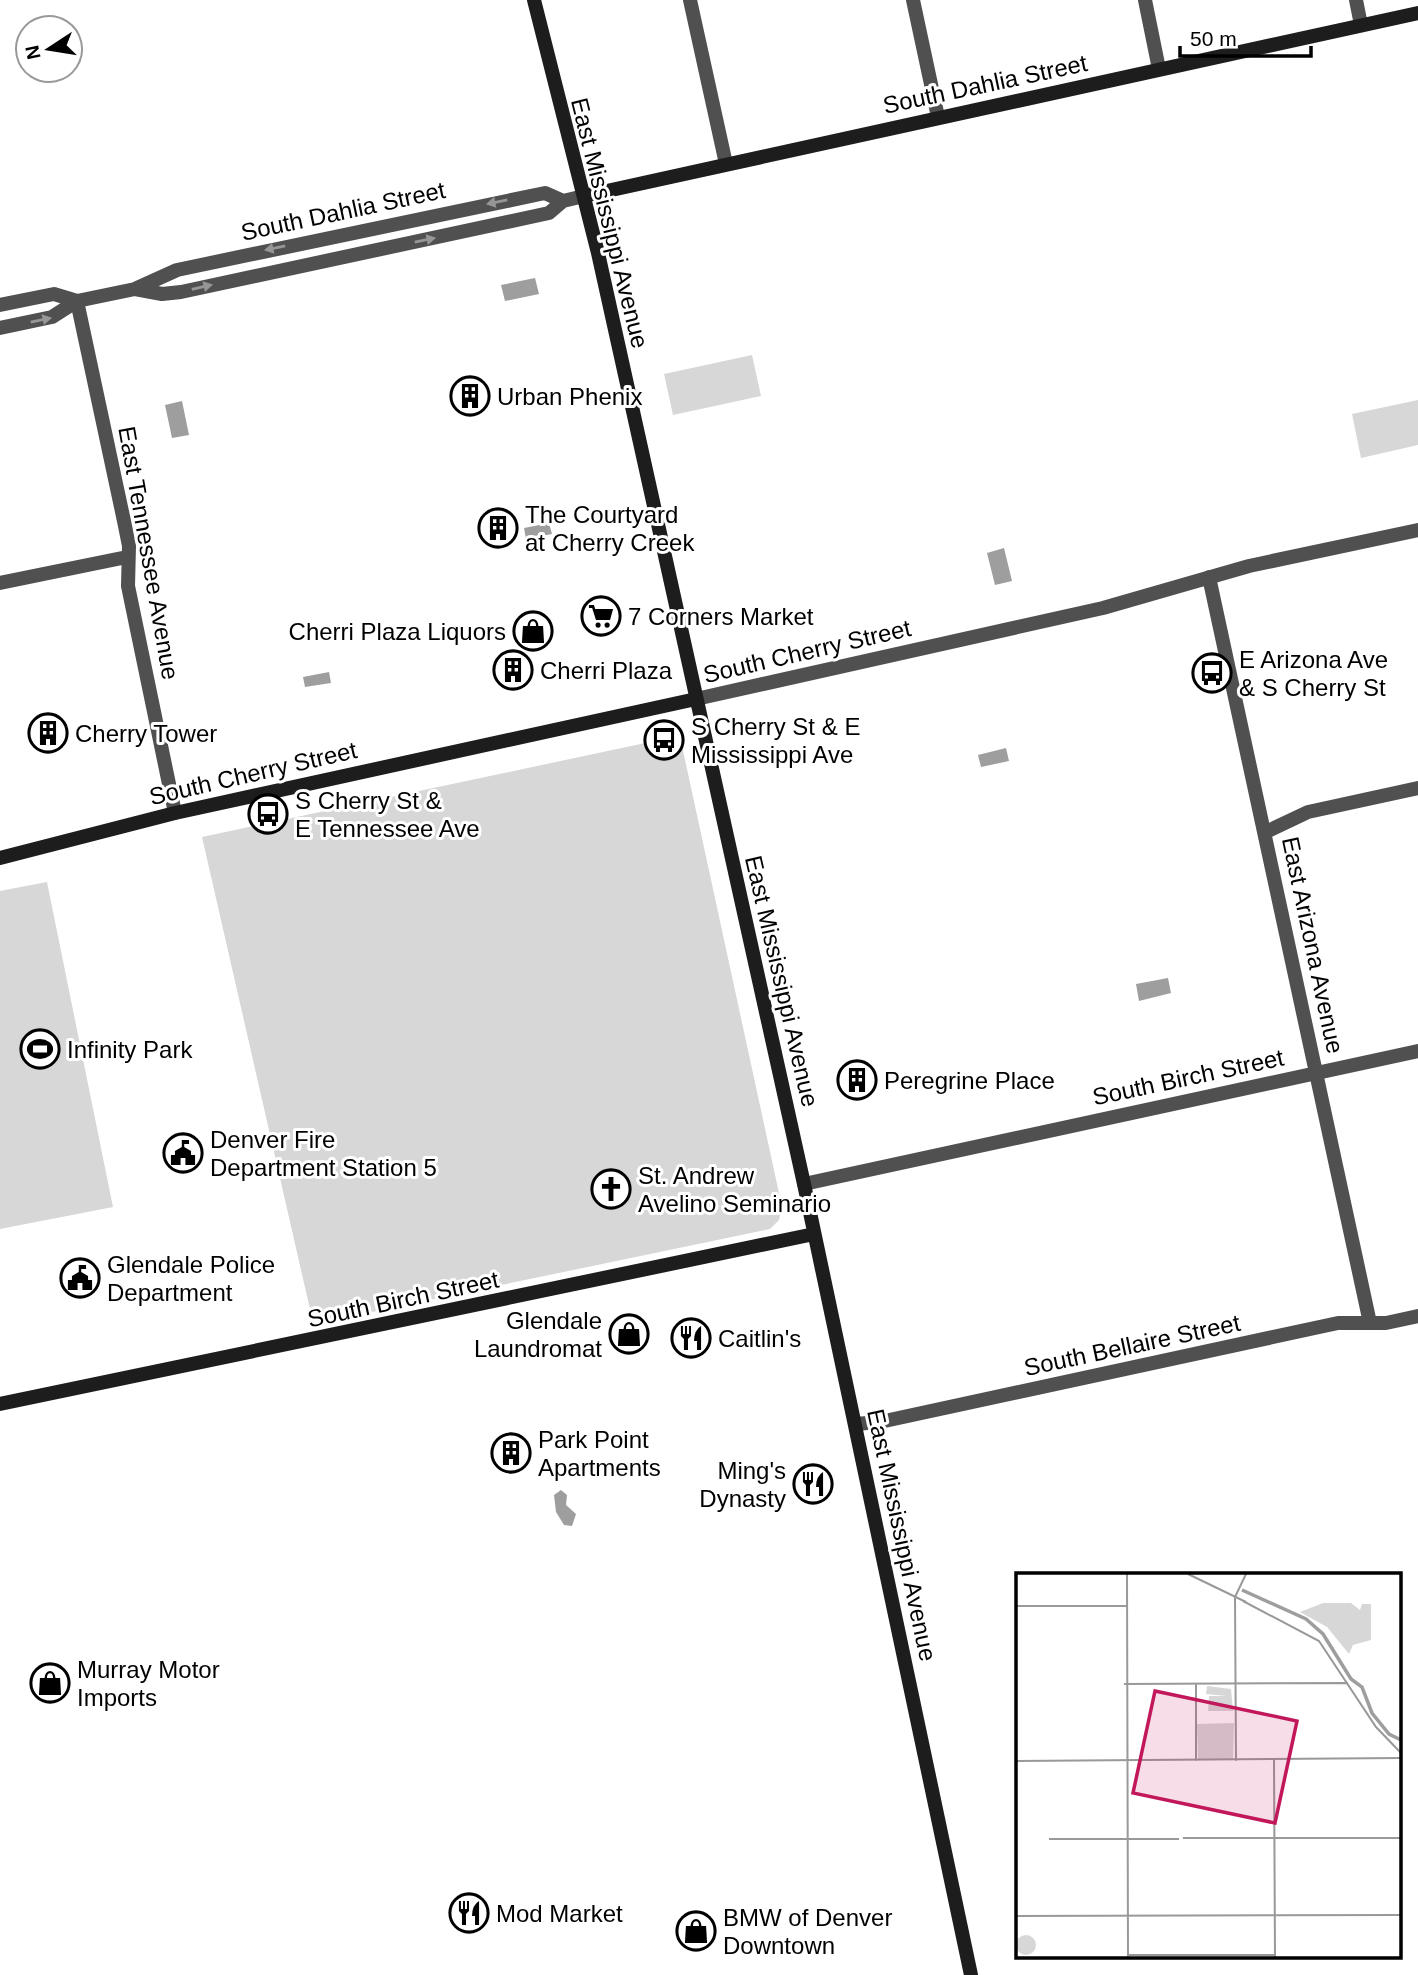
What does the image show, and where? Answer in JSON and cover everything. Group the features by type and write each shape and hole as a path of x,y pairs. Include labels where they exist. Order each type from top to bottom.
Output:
{"street":[{"name":"East Mississippi Avenue","path":"534,0 564,130 584,196 804,1184 971,1975"},
{"path":"690,0 726,164"},
{"path":"913,0 938,117"},
{"path":"1145,0 1159,69"},
{"path":"1356,0 1361,25"},
{"name":"South Dahlia Street","path":"135,289 162,294 181,292 549,213 563,201 584,196 1418,13"},
{"name":"South Dahlia Street","path":"0,328 52,317 78,301 135,289 177,270 545,193 563,201"},
{"name":"South Dahlia Street","path":"0,305 54,294 78,301"},
{"name":"East Tennessee Avenue","path":"78,301 129,546 127,557 131,601 175,813"},
{"name":"South Cherry Street","path":"0,858 175,813 1103,608 1249,566 1418,530"},
{"path":"0,583 127,557"},
{"name":"East Arizona Avenue","path":"1209,578 1370,1323"},
{"path":"1266,832 1308,812 1418,788"},
{"name":"South Birch Street","path":"804,1184 1418,1051"},
{"name":"South Birch Street","path":"0,1404 814,1234"},
{"name":"South Bellaire Street","path":"855,1424 880,1422 1051,1387 1338,1323 1370,1323 1418,1316"}],"shaded area":[{"path":"535,278 539,294 505,301 501,285"},
{"path":"752,355 761,396 673,415 664,374"},
{"path":"1418,400 1418,445 1361,458 1352,414"},
{"path":"182,401 189,435 172,438 165,405"},
{"path":"549,523 552,534 526,539 524,528"},
{"path":"1004,548 1012,581 995,585 987,553"},
{"path":"329,672 331,683 305,687 303,677"},
{"name":"Infinity Park","path":"669,738 682,746 782,1207 779,1220 770,1229 319,1323 312,1318 202,837"},
{"path":"1006,748 1009,761 981,767 978,755"},
{"name":"Infinity Park","path":"47,882 113,1207 0,1229 0,891"},
{"path":"1168,978 1171,993 1139,1001 1136,984"},
{"path":"561,1490 567,1495 566,1505 576,1514 572,1526 564,1525 556,1512 554,1495"}],"place":[{"name":"Urban Phenix","path":"470,396"},
{"name":"The Courtyard at Cherry Creek","path":"498,528"},
{"name":"7 Corners Market","path":"601,616"},
{"name":"Cherri Plaza Liquors","path":"533,631"},
{"name":"Cherri Plaza","path":"513,670"},
{"name":"E Arizona Ave & S Cherry St","path":"1212,673"},
{"name":"Cherry Tower","path":"48,733"},
{"name":"S Cherry St & E Mississippi Ave","path":"664,740"},
{"name":"S Cherry St & E Tennessee Ave","path":"268,814"},
{"name":"Infinity Park","path":"40,1049"},
{"name":"Peregrine Place","path":"857,1080"},
{"name":"Denver Fire Department Station 5","path":"183,1153"},
{"name":"St. Andrew Avelino Seminario","path":"611,1189"},
{"name":"Glendale Police Department","path":"80,1278"},
{"name":"Glendale Laundromat","path":"629,1334"},
{"name":"Caitlin's","path":"691,1338"},
{"name":"Park Point Apartments","path":"511,1453"},
{"name":"Ming's Dynasty","path":"813,1484"},
{"name":"Murray Motor Imports","path":"50,1683"},
{"name":"Mod Market","path":"469,1913"},
{"name":"BMW of Denver Downtown","path":"696,1931"}]}
